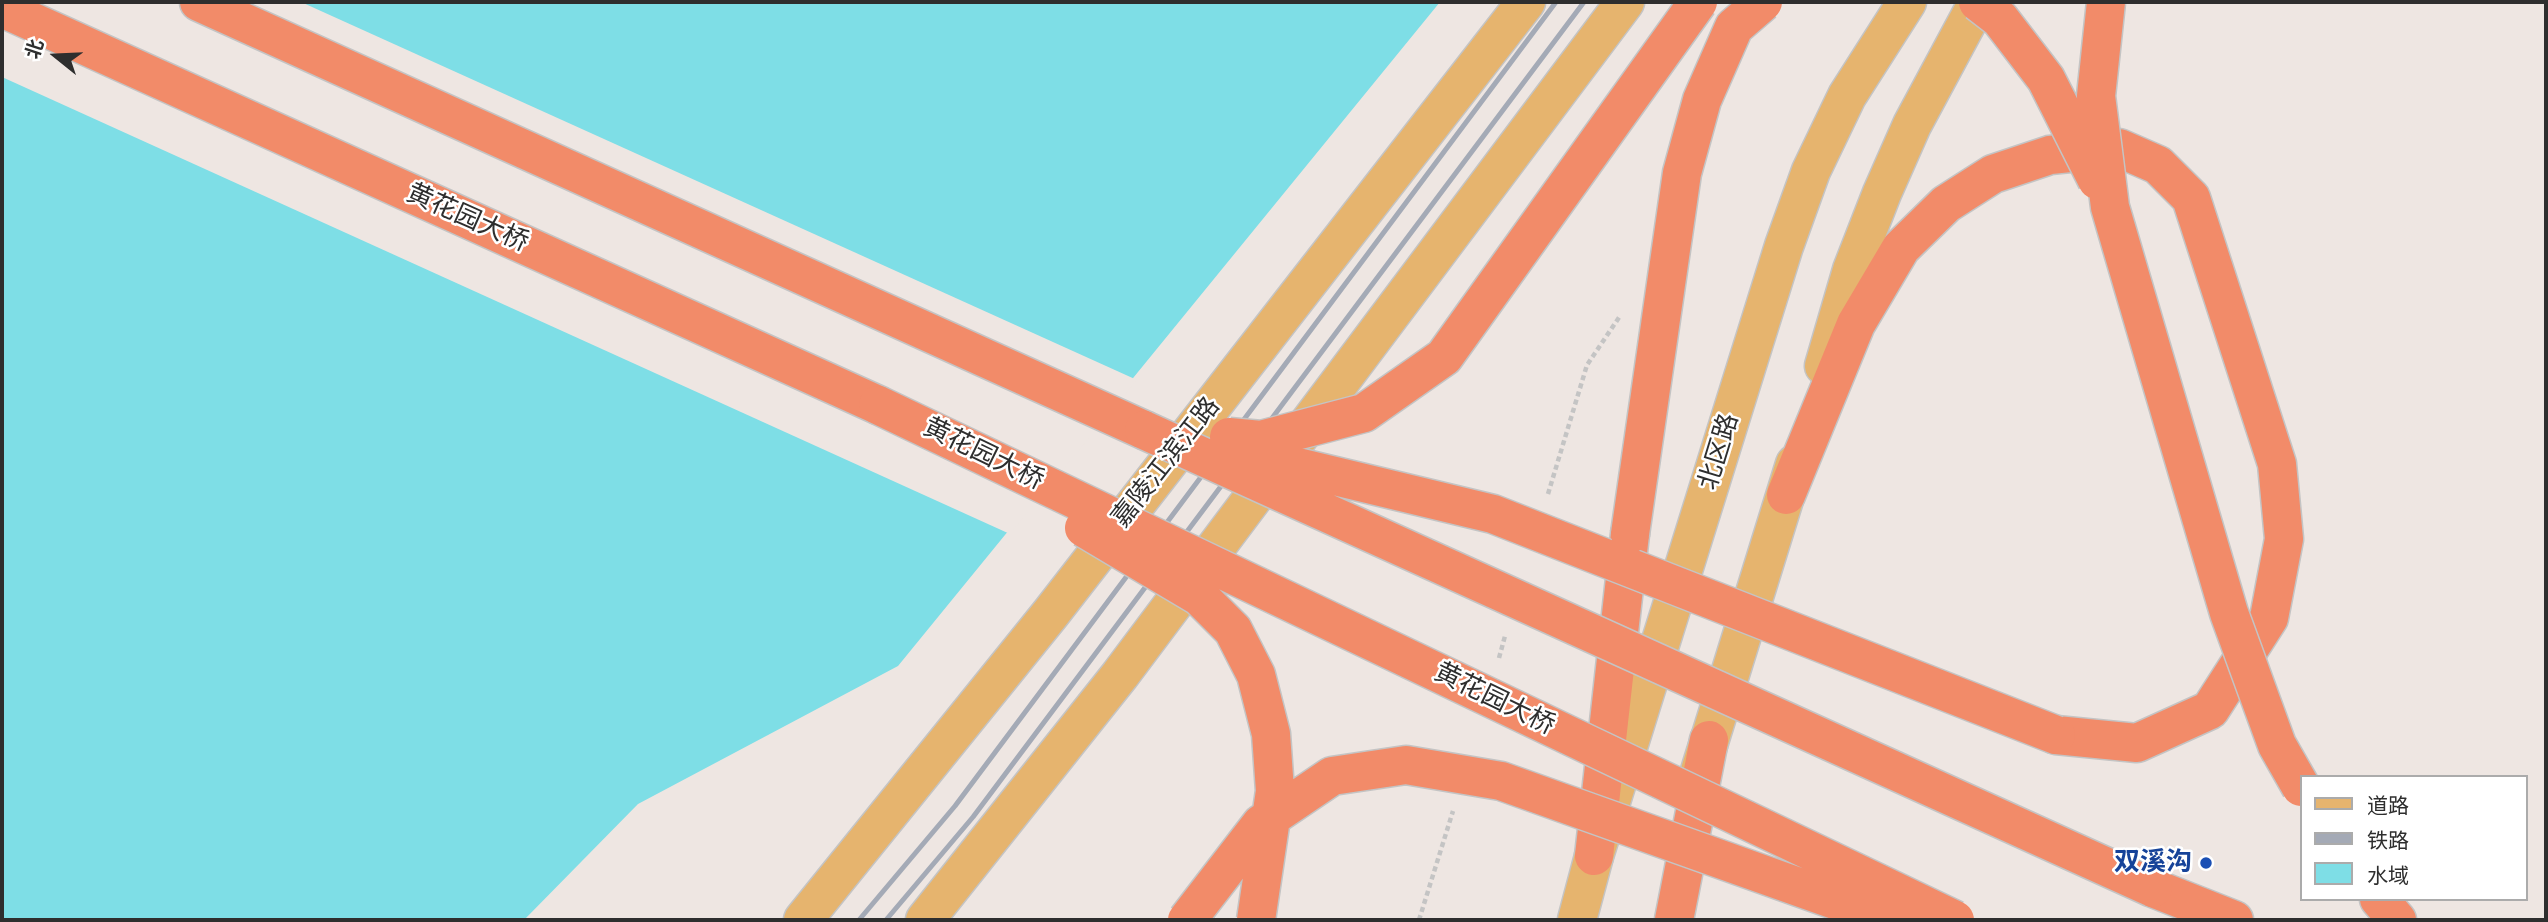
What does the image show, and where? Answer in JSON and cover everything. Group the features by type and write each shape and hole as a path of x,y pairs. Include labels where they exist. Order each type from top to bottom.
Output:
{"highway":[{"path":"199,2 2153,888 2234,920"},
{"path":"1144,430 1261,440 1364,413 1444,358 1698,2"},
{"path":"1594,856 1629,534 1682,173 1702,100 1734,27 1763,2"},
{"path":"1976,2 2000,19 2046,79 2110,207"},
{"path":"2106,2 2096,96 2110,207 2229,613 2277,745 2300,786"},
{"name":"黄花园大桥","path":"2,9 878,405 1955,920"},
{"path":"1144,430 1493,514 2056,735 2137,743 2210,710 2269,618 2284,539 2277,464 2191,198 2158,165 2119,148 2050,155 1993,174 1946,204 1901,248 1856,324 1786,495"},
{"path":"878,405 1200,597 1233,630 1256,675 1271,734 1275,791 1256,920"},
{"path":"1674,920 1709,740"},
{"path":"1187,920 1261,824 1332,776 1406,765 1501,781 1891,920"},
{"path":"2381,901 2397,920"}],"main road":[{"name":"嘉陵江滨江路","path":"803,920 1059,602 1526,2"},
{"path":"925,920 1128,664 1625,2"},
{"name":"北区路","path":"1577,920 1594,856 1788,234 1811,171 1847,96 1907,2"},
{"path":"1655,920 1857,257 1881,193 1912,124 1976,2"}],"path":[{"path":"1547,497 1587,365 1624,310"},
{"path":"1495,669 1507,629"},
{"path":"1419,920 1455,801"}],"water":[{"path":"2,2 1440,2 898,666 638,804 524,920 2,920"}],"pier":[{"path":"2,2 301,2 1137,380 1010,534 2,77"}],"railway":[{"path":"859,920 955,806 1556,2"},
{"path":"886,920 973,817 1584,2"}],"place":[{"name":"双溪沟","path":"2206,863"}]}
